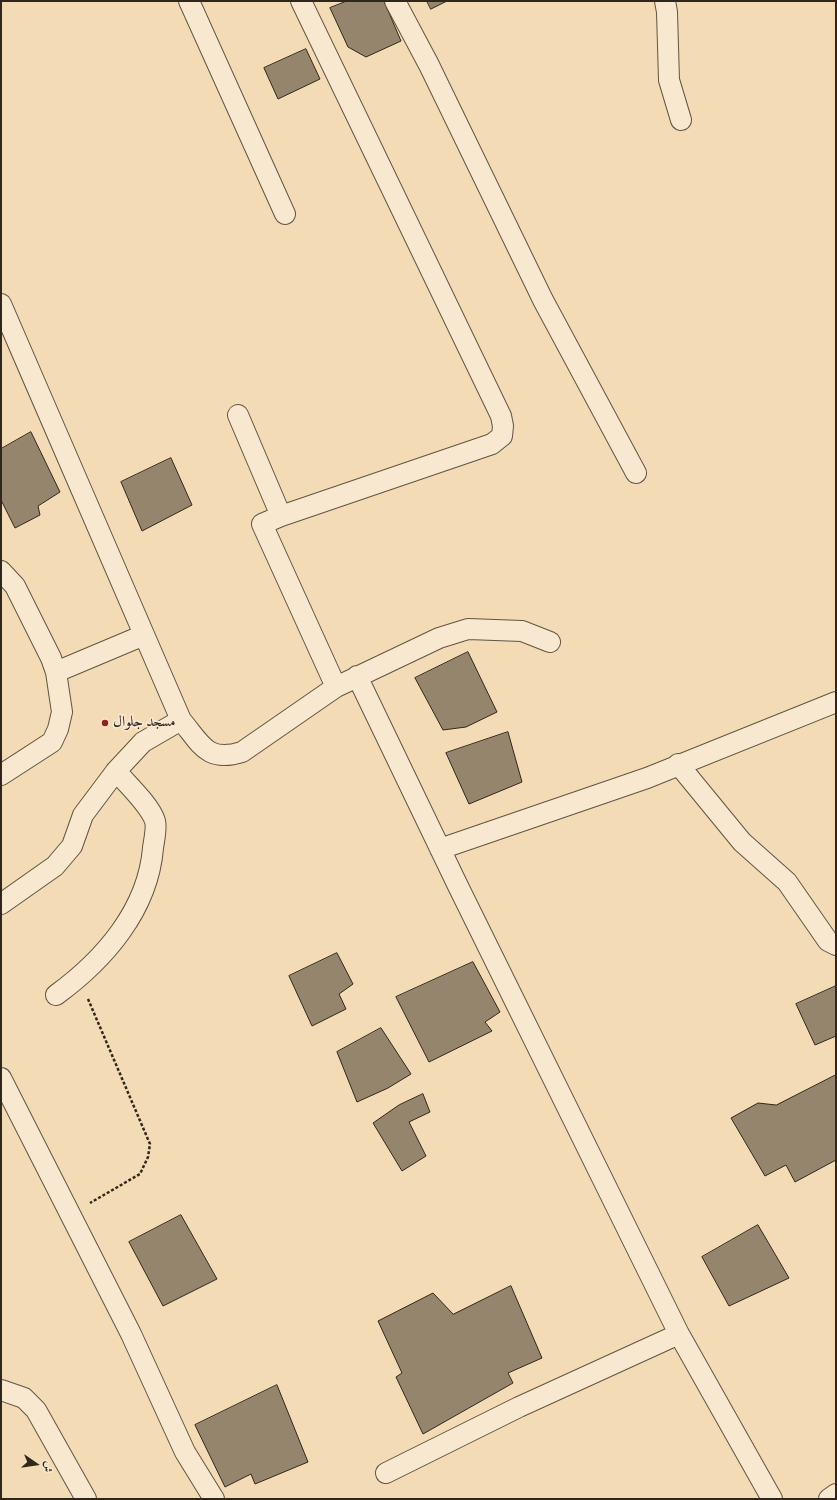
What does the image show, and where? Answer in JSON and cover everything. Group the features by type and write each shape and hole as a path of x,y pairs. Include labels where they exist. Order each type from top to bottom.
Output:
{"street":[{"path":"189,1 285,214"},
{"path":"301,1 501,416 503,426 502,436 492,444 281,516 262,524 336,687"},
{"path":"395,1 429,65 543,300 636,473"},
{"path":"665,1 667,12 669,80 681,120"},
{"path":"1,304 181,720 208,752 227,757 242,752 336,687 439,638 468,629 522,631 550,642"},
{"path":"238,415 281,516"},
{"path":"1,571 15,586 56,672 62,712 58,729 52,742 1,775"},
{"path":"56,672 144,635"},
{"path":"357,676 440,849 679,1334 772,1499"},
{"path":"440,849 646,778 836,702"},
{"path":"1,904 55,866 72,846 83,815 116,771 143,742 181,720"},
{"path":"678,764 742,842 787,882 828,941 836,946"},
{"path":"56,995 79,978 105,952 123,929 139,902 147,880 153,856 155,821 147,807 116,771"},
{"path":"1,1078 131,1334 185,1452 214,1499"},
{"path":"386,1473 519,1407 679,1334"},
{"path":"1,1390 24,1398 36,1410 86,1499"},
{"path":"828,1499 836,1494"}],"path":[{"path":"70,1215 140,1174 148,1157 150,1144 79,978"}],"building":[{"path":"347,1 384,1 401,41 366,57 348,47 330,8"},
{"path":"427,1 447,1 431,9"},
{"path":"306,49 320,79 278,99 264,68"},
{"path":"31,432 60,492 38,506 40,515 15,528 1,500 1,449"},
{"path":"171,458 192,505 142,531 121,482"},
{"path":"468,652 497,712 466,727 443,730 415,678"},
{"path":"508,732 522,782 469,804 446,753"},
{"path":"337,953 353,984 339,994 346,1009 312,1026 289,976"},
{"path":"473,962 500,1012 485,1022 492,1031 429,1062 396,997"},
{"path":"836,986 836,1036 815,1045 796,1004"},
{"path":"381,1028 411,1074 388,1088 357,1102 337,1052"},
{"path":"836,1075 836,1160 795,1182 786,1165 765,1176 731,1118 758,1103 776,1105"},
{"path":"423,1094 430,1112 409,1122 426,1156 402,1171 373,1123 399,1105"},
{"path":"181,1215 217,1279 163,1306 129,1242"},
{"path":"758,1225 789,1278 729,1306 702,1257"},
{"path":"511,1286 542,1358 508,1373 513,1383 423,1434 396,1377 402,1373 378,1321 433,1293 453,1314"},
{"path":"277,1385 308,1462 255,1484 251,1474 225,1487 195,1425"}],"place":[{"name":"مسجد جلوال","path":"105,723"}]}
